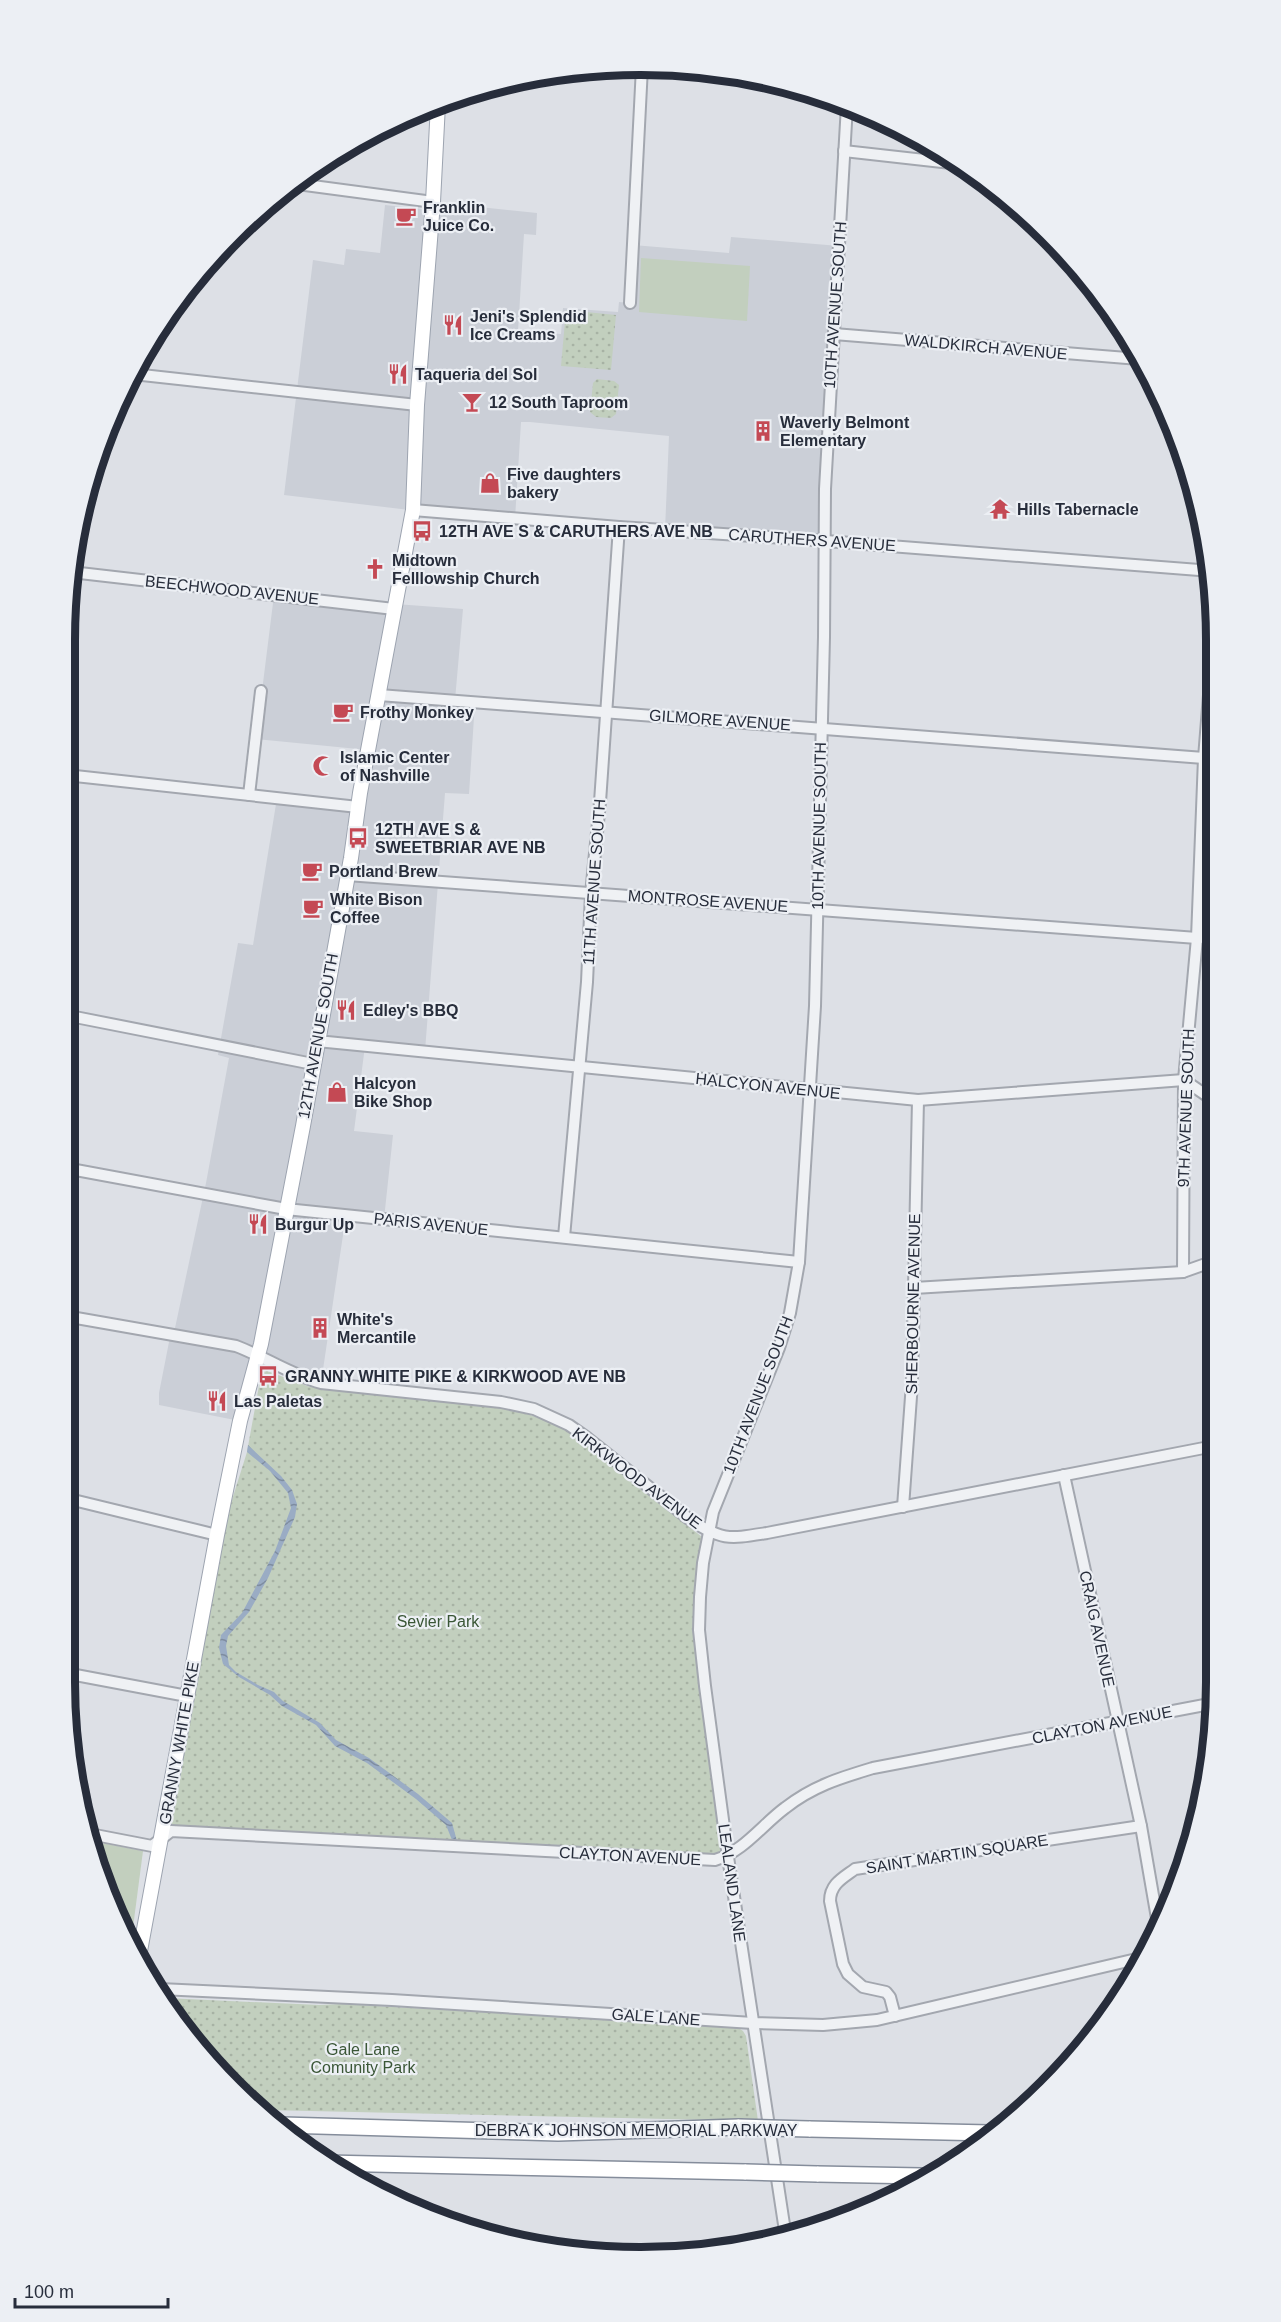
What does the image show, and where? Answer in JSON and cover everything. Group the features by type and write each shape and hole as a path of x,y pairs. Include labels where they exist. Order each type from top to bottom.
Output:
{"highway":[{"name":"DEBRA K JOHNSON MEMORIAL PARKWAY","path":"290,2125 558,2133 740,2127 981,2133"},
{"path":"345,2163 914,2176"}],"main road":[{"name":"12TH AVENUE SOUTH","path":"217,1535 240,1421 258,1355 286,1209 413,510 417,405 438,113"},
{"name":"GRANNY WHITE PIKE","path":"141,1946 163,1837 217,1535"}],"street":[{"path":"630,303 642,75"},
{"name":"10TH AVENUE SOUTH","path":"710,1533 713,1512 779,1348 790,1313 799,1262 815,1006 824,541 846,114"},
{"path":"844,151 941,162"},
{"path":"305,185 433,202"},
{"name":"WALDKIRCH AVENUE","path":"834,334 1130,358"},
{"path":"141,375 417,405"},
{"name":"CARUTHERS AVENUE","path":"413,510 1201,570"},
{"name":"11TH AVENUE SOUTH","path":"564,1237 587,982 591,894 600,802 619,527"},
{"name":"BEECHWOOD AVENUE","path":"79,573 394,609"},
{"path":"249,795 261,691"},
{"name":"GILMORE AVENUE","path":"380,696 605,711 1204,758"},
{"name":"9TH AVENUE SOUTH","path":"1183,1272 1184,1080 1197,938 1206,733"},
{"path":"75,776 358,807"},
{"name":"MONTROSE AVENUE","path":"347,874 591,894 1206,937"},
{"path":"75,1017 313,1064"},
{"name":"HALCYON AVENUE","path":"317,1041 918,1100 1184,1080"},
{"path":"1184,1080 1206,1095"},
{"name":"SHERBOURNE AVENUE","path":"903,1507 912,1383 918,1100"},
{"name":"PARIS AVENUE","path":"75,1170 286,1209 799,1262"},
{"path":"914,1288 1183,1272 1206,1265"},
{"name":"KIRKWOOD AVENUE","path":"75,1318 236,1346 293,1373 321,1383 501,1402 534,1409 569,1425 710,1533 724,1538 738,1538 1206,1448"},
{"name":"CRAIG AVENUE","path":"1064,1475 1141,1826 1156,1913"},
{"path":"75,1500 217,1535"},
{"name":"LEALAND LANE","path":"710,1533 700,1584 699,1630 728,1857 785,2229"},
{"path":"75,1675 187,1696"},
{"name":"CLAYTON AVENUE","path":"96,1835 152,1846 171,1830 715,1860 728,1857 784,1808 823,1784 873,1768 1205,1705"},
{"name":"SAINT MARTIN SQUARE","path":"895,2016 890,1997 885,1992 863,1987 848,1974 839,1952 830,1901 830,1892 838,1881 855,1869 1141,1826"},
{"name":"GALE LANE","path":"166,1989 392,2000 753,2023 823,2025 876,2020 1132,1960"}],"shaded area":[{"path":"433,202 537,213 536,235 524,234 518,331 561,334 563,308 618,312 619,302 630,303 633,245 729,253 731,237 839,246 824,541 665,530 669,436 530,422 521,422 515,519 443,514 284,495 313,260 344,265 346,249 380,253 385,205 422,209 422,211 432,213"},
{"path":"274,595 463,609 455,700 475,702 469,794 445,793 425,1051 365,1046 354,1131 393,1135 384,1219 346,1215 321,1383 258,1355 240,1421 159,1405 159,1393 169,1342 175,1328 206,1183 229,1058 218,1055 238,943 253,945 277,798 357,807 368,750 256,739"}],"green space":[{"path":"641,258 750,266 747,321 639,312"},
{"path":"566,310 616,315 611,370 561,366"},
{"path":"597,379 614,381 619,385 616,414 611,418 596,417 590,412 593,383"},
{"name":"Sevier Park","path":"262,1369 310,1387 515,1409 559,1426 581,1440 702,1537 695,1584 694,1626 697,1667 725,1857 171,1826 226,1519 247,1452"},
{"path":"99,1842 143,1851 133,1931"},
{"name":"Gale Lane Comunity Park","path":"172,1998 343,2004 737,2027 746,2036 758,2121 272,2110 215,2054"}],"water":[{"path":"248,1445 281,1476 292,1490 297,1504 295,1517 268,1578 249,1612 228,1636 226,1646 229,1665 236,1672 274,1692 283,1701 320,1723 336,1740 369,1758 418,1794 452,1823 457,1841 452,1840 446,1825 416,1799 367,1763 335,1746 316,1725 282,1706 270,1695 239,1677 223,1664 219,1648 221,1635 242,1613 275,1551 291,1508 288,1493 270,1471 247,1452"}],"place":[{"name":"Franklin Juice Co.","path":"406,216"},
{"name":"Jeni's Splendid Ice Creams","path":"453,325"},
{"name":"Taqueria del Sol","path":"398,374"},
{"name":"12 South Taproom","path":"472,402"},
{"name":"Waverly Belmont Elementary","path":"763,431"},
{"name":"Five daughters bakery","path":"490,483"},
{"name":"Hills Tabernacle","path":"1000,509"},
{"name":"12TH AVE S & CARUTHERS AVE NB","path":"422,531"},
{"name":"Midtown Felllowship Church","path":"375,569"},
{"name":"Frothy Monkey","path":"343,712"},
{"name":"Islamic Center of Nashville","path":"323,766"},
{"name":"12TH AVE S & SWEETBRIAR AVE NB","path":"358,838"},
{"name":"Portland Brew","path":"312,871"},
{"name":"White Bison Coffee","path":"313,908"},
{"name":"Edley's BBQ","path":"346,1010"},
{"name":"Halcyon Bike Shop","path":"337,1092"},
{"name":"Burgur Up","path":"258,1224"},
{"name":"White's Mercantile","path":"320,1328"},
{"name":"GRANNY WHITE PIKE & KIRKWOOD AVE NB","path":"268,1376"},
{"name":"Las Paletas","path":"217,1401"}]}
